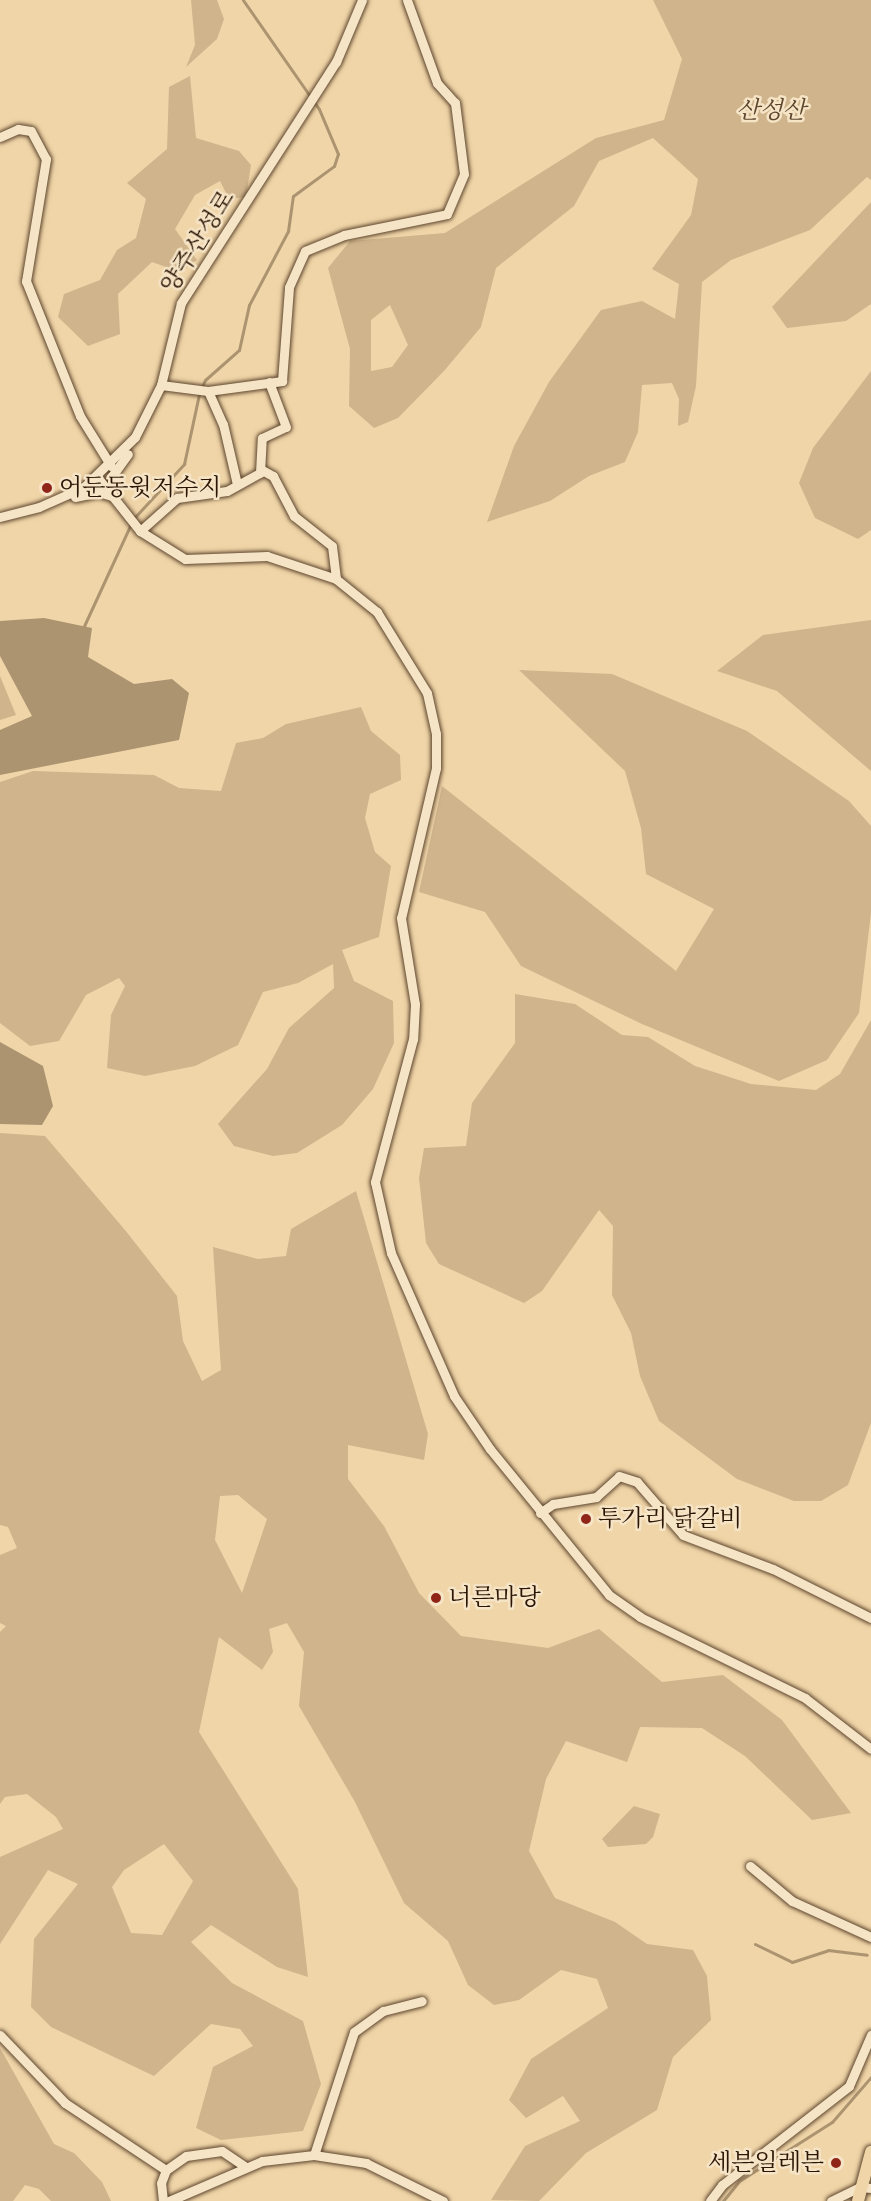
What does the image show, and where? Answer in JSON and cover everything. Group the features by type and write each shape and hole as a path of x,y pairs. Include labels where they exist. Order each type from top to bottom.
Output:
{"main road":[{"path":"858,2201 866,2188 871,2152"}],"street":[{"name":"양주산성로","path":"0,517 48,504 99,478 135,437 161,385 181,303 317,92 362,0"},
{"path":"161,385 203,390 282,381 289,287 305,251 344,235 447,214 464,174 455,103 437,83 406,0"},
{"path":"0,137 18,129 31,131 46,159 47,175 38,193 26,281 81,416 111,466"},
{"path":"262,470 262,438 286,427 269,382"},
{"path":"203,390 223,424 237,484"},
{"path":"112,496 112,476 135,437"},
{"path":"139,529 177,498 227,492 262,470"},
{"path":"262,470 273,476 294,516 332,546 336,579"},
{"path":"99,478 139,529 185,559 267,556 336,579 377,612 408,656 427,693 436,734 436,768 403,890 401,918 415,1004 413,1039 375,1182 380,1220 417,1321 454,1396 540,1513 609,1595 640,1617 805,1698 871,1749"},
{"path":"48,504 57,506 92,492 112,496"},
{"path":"540,1513 553,1504 596,1497 619,1476 637,1482 683,1535 772,1569 871,1618"},
{"path":"750,1866 792,1901 871,1937"},
{"path":"314,2155 354,2032 383,2011 422,2001"},
{"path":"0,2035 65,2103 166,2170"},
{"path":"710,2201 725,2183 849,2086 871,2035"},
{"path":"164,2201 161,2183 166,2170 202,2152 222,2151 246,2167"},
{"path":"169,2201 246,2167 314,2155 366,2163 443,2201"},
{"path":"717,2201 725,2183"},
{"path":"831,2201 866,2188"}],"green space":[{"path":"191,0 217,0 224,19 217,39 186,67 195,45"},
{"name":"산성산","path":"653,0 871,0 871,180 867,177 810,230 731,260 702,282 696,386 688,422 678,426 679,399 672,383 642,385 638,432 625,462 589,476 550,501 487,522 514,446 549,382 601,310 642,301 675,319 679,284 652,269 691,215 698,179 653,138 599,161 574,206 496,268 481,327 444,371 398,418 374,428 349,406 350,349 328,268 350,241 445,233 596,138 664,120 682,59","holes":["390,305 408,345 392,367 371,371 371,320"]},
{"path":"190,76 196,138 239,151 251,165 246,197 229,199 220,181 195,195 175,229 197,260 180,272 152,262 118,294 120,334 88,346 58,317 64,294 100,280 117,250 136,238 146,199 127,183 167,149 169,87"},
{"path":"871,202 871,304 846,321 787,328 772,307"},
{"path":"871,371 871,530 858,539 815,518 799,483 813,448"},
{"path":"871,620 871,771 777,691 717,671 763,635"},
{"path":"519,670 612,674 747,731 849,801 871,826 871,913 859,1013 827,1060 779,1081 642,1024 521,966 485,912 419,892 442,786 676,971 714,909 646,874 641,828 625,771"},
{"path":"0,676 16,715 0,720"},
{"path":"361,707 371,731 400,755 401,780 370,794 365,818 375,852 391,866 379,937 342,950 354,981 393,1001 394,1043 373,1089 342,1125 297,1153 273,1156 234,1146 218,1124 267,1069 289,1028 334,988 333,964 298,983 263,992 238,1045 195,1066 145,1076 107,1068 111,1015 125,986 119,978 86,995 59,1041 30,1046 0,1023 0,782 33,771 154,775 179,788 221,791 236,743 263,738 286,724"},
{"path":"515,994 575,1004 622,1035 648,1037 695,1066 751,1084 816,1090 840,1074 871,1020 871,1423 848,1485 821,1501 794,1501 737,1479 659,1421 640,1376 631,1333 612,1295 613,1226 599,1210 542,1291 524,1303 439,1264 426,1243 419,1178 424,1148 466,1146 472,1103 515,1043"},
{"path":"0,1133 45,1136 125,1230 177,1296 183,1341 202,1381 221,1370 213,1247 258,1259 286,1256 291,1229 356,1191 428,1434 424,1460 348,1445 348,1479 384,1526 419,1593 461,1636 548,1648 599,1629 662,1682 723,1675 782,1720 851,1813 812,1820 745,1756 702,1728 640,1727 627,1762 566,1741 546,1779 529,1851 555,1898 615,1922 647,1944 693,1950 707,1976 711,2020 673,2057 657,2110 586,2153 539,2201 491,2200 525,2146 580,2121 563,2096 526,2118 509,2100 531,2059 608,2008 597,1979 561,1970 519,2000 494,2005 468,1985 448,1941 404,1903 355,1802 299,1706 304,1652 287,1623 269,1629 273,1652 262,1670 219,1637 199,1732 298,1889 308,1977 277,1967 211,1925 191,1942 232,1983 303,2021 321,2084 303,2131 221,2140 196,2128 213,2067 253,2046 240,2029 211,2024 154,2076 51,2027 31,2007 34,1939 78,1884 48,1870 0,1944 0,1857 63,1829 56,1817 27,1794 5,1797 0,1804 0,1632 6,1626 0,1623 0,1555 17,1548 8,1527 0,1525","holes":["238,1495 267,1519 242,1593 215,1540 220,1496","164,1844 193,1881 162,1935 131,1933 112,1887 124,1870"]},
{"path":"634,1806 660,1814 653,1837 646,1844 608,1847 602,1839"},
{"path":"0,2048 54,2144 74,2153 102,2182 111,2201 51,2201 39,2189 25,2185 13,2201 0,2201"}],"shaded area":[{"path":"44,618 92,628 88,657 134,684 172,679 189,693 179,740 0,775 0,730 32,716 0,656 0,621"},
{"path":"0,1042 43,1066 53,1106 42,1125 0,1124"}],"waterway":[{"path":"134,518 184,464 199,394 205,380 239,350 249,305 288,231 293,196 334,166 338,154 319,109 243,0"},
{"path":"84,626 131,524"},
{"path":"755,1944 792,1962 828,1950 867,1955"},
{"path":"723,2201 739,2181 832,2122 871,2077"}],"place":[{"name":"어둔동윗저수지","path":"47,488"},
{"name":"투가리 닭갈비","path":"586,1519"},
{"name":"너른마당","path":"436,1598"},
{"name":"세븐일레븐","path":"836,2163"}]}
